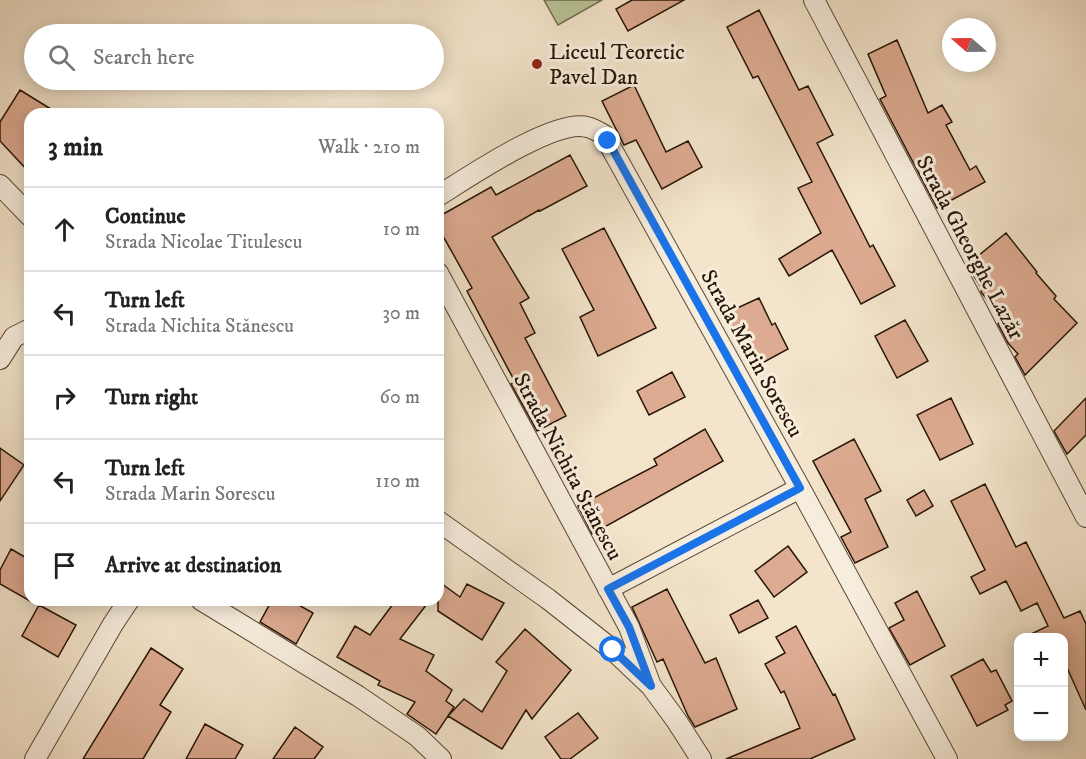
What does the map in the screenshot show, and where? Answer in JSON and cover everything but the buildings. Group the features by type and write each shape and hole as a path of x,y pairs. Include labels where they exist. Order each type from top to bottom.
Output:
{"street":[{"name":"Strada Gheorghe Lazăr","path":"814,0 1086,517"},
{"name":"Strada Marin Sorescu","path":"444,192 535,139 574,126 587,126 604,135 947,759"},
{"path":"0,185 24,210"},
{"name":"Strada Nichita Stănescu","path":"444,284 629,627 651,686"},
{"path":"0,360 14,337 24,332"},
{"path":"608,589 800,488"},
{"path":"444,525 548,599 613,650 651,686 701,759"},
{"path":"35,759 125,606"},
{"path":"211,606 358,696 417,736 441,759"}],"green space":[{"path":"544,0 602,0 558,25"}],"place":[{"name":"Liceul Teoretic Pavel Dan","path":"537,64"}],"route":[{"path":"608,141 800,488 608,589 629,627 651,686 613,650"}]}
